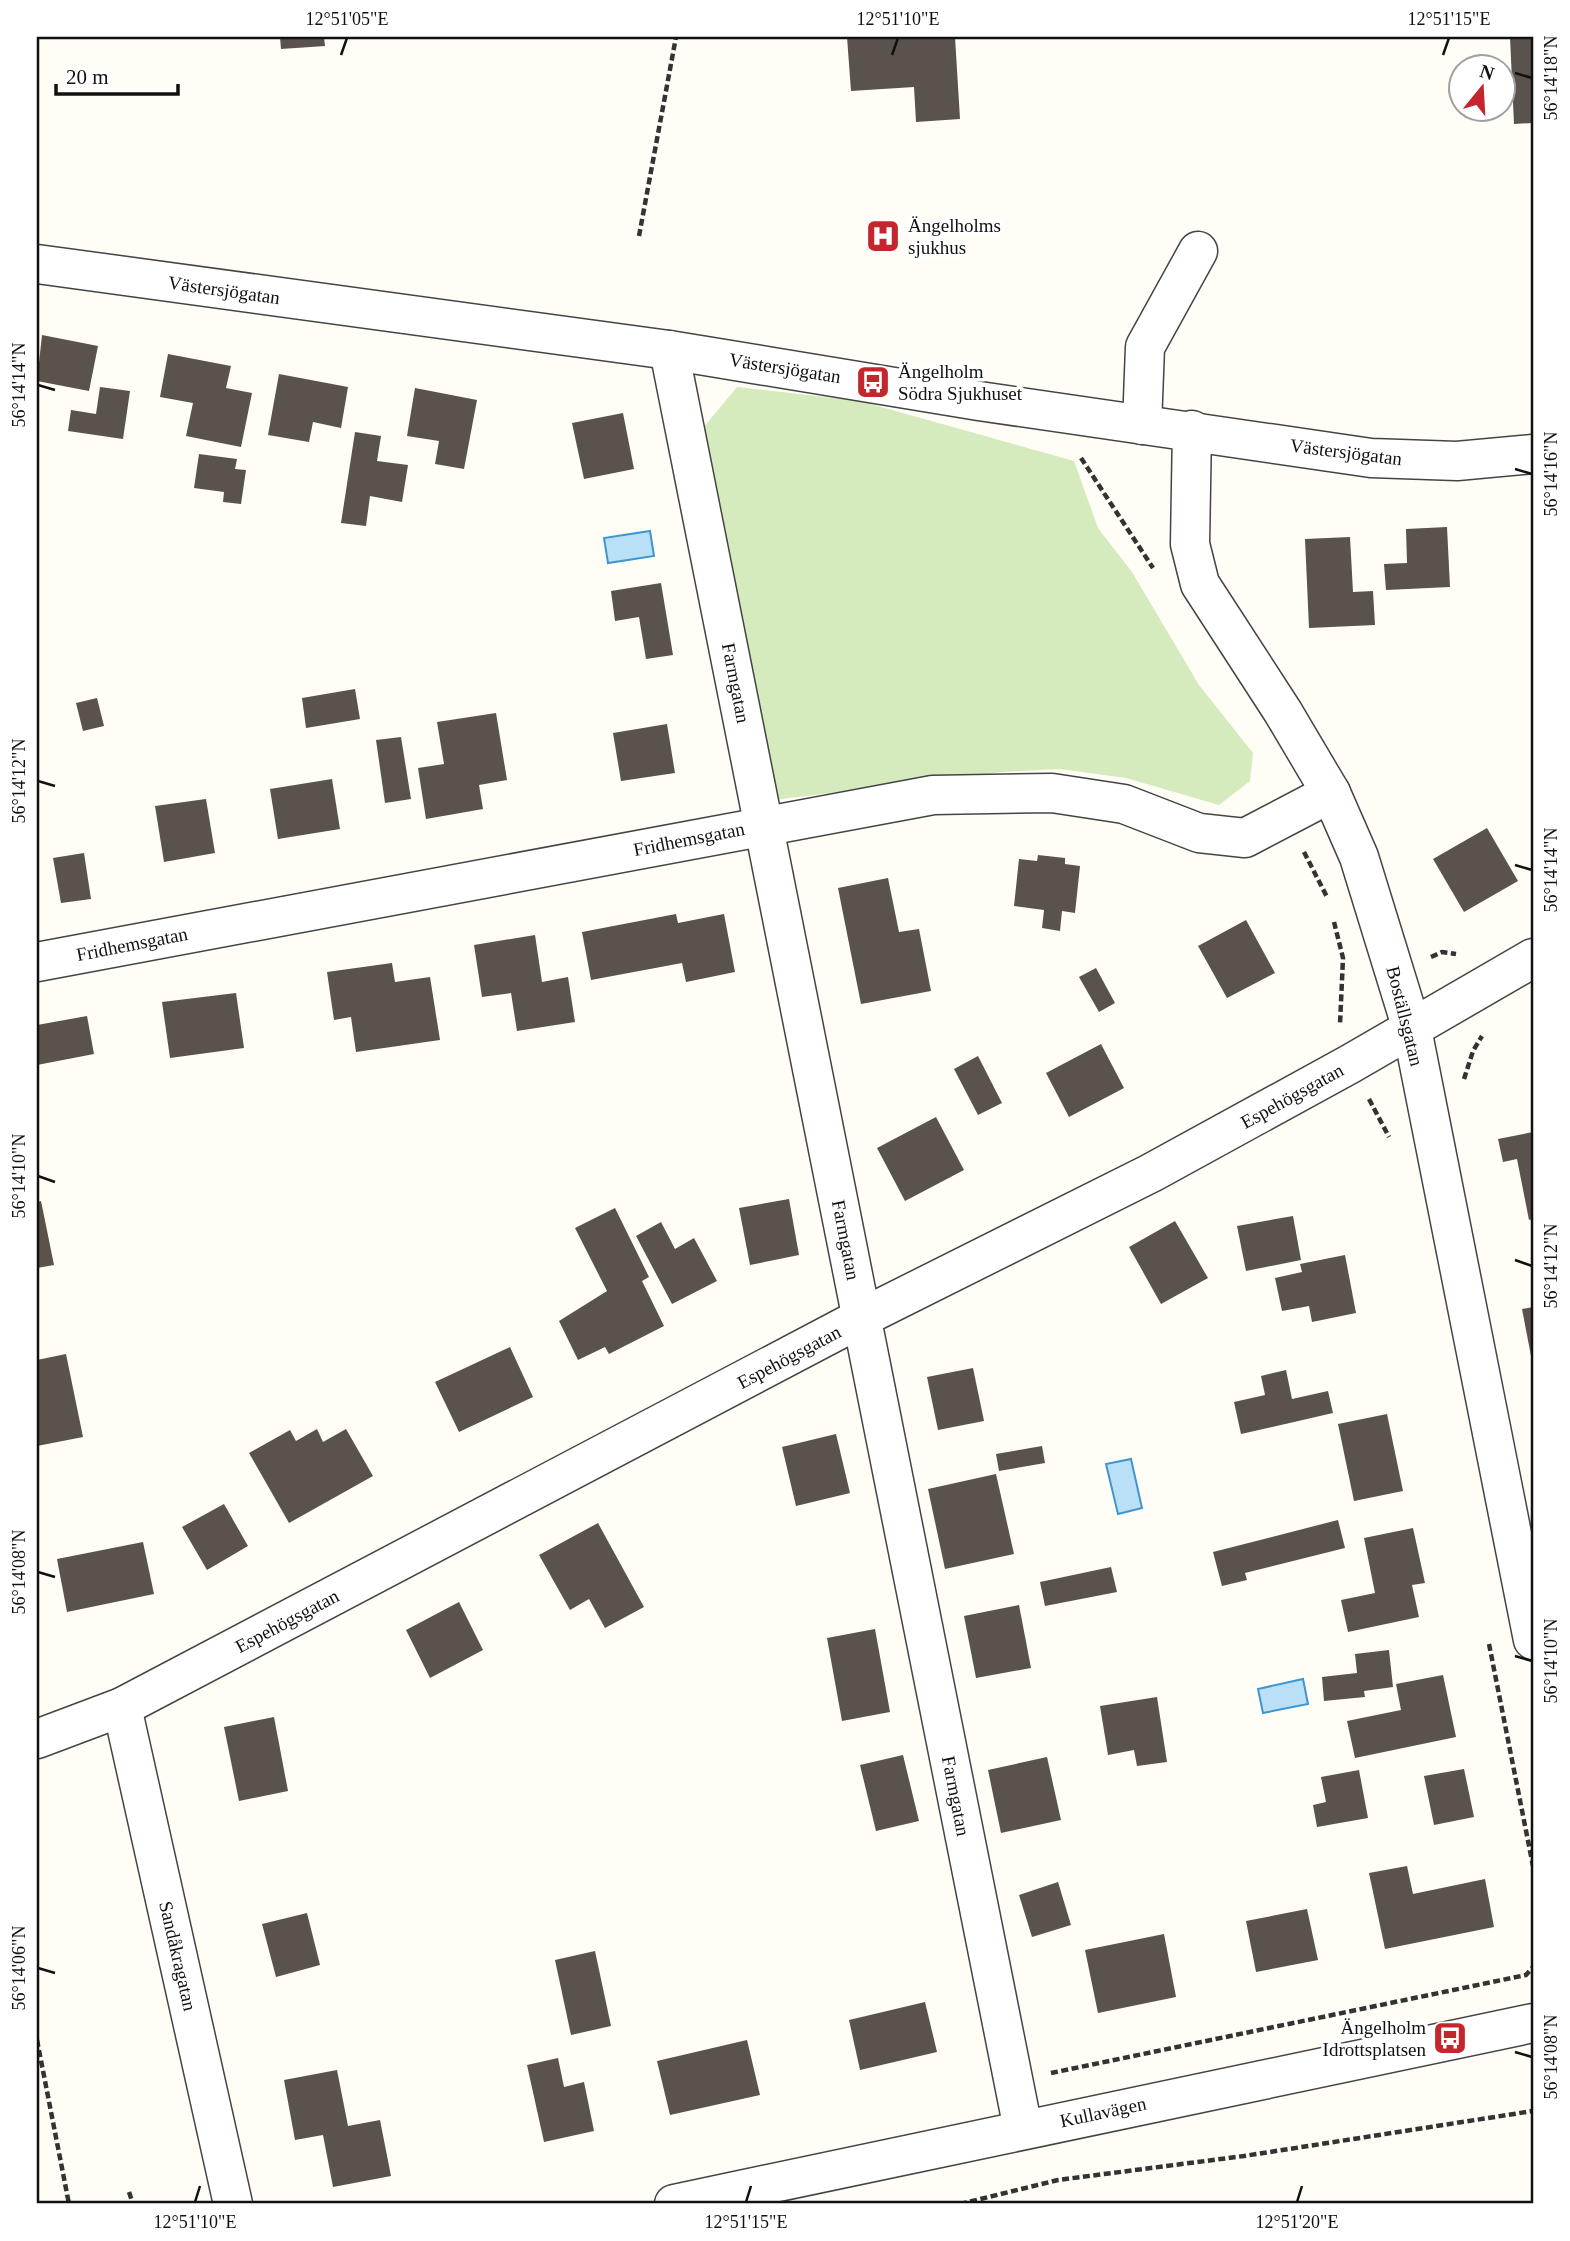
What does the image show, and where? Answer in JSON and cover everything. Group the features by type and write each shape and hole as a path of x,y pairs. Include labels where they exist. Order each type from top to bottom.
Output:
{"street":[{"path":"1142,425 1145,347 1198,251"},
{"name":"Västersjögatan","path":"37,264 669,350 1142,425 1192,430 1371,458 1457,461 1533,454"},
{"name":"Farmgatan","path":"669,350 1023,2129"},
{"name":"Boställsgatan","path":"1192,430 1190,544 1200,584 1283,712 1331,793 1359,857 1412,1028 1533,1640"},
{"name":"Fridhemsgatan","path":"37,962 764,824 933,795 1052,793 1124,804 1199,833 1245,838 1331,793"},
{"name":"Espehögsgatan","path":"37,1739 122,1707 861,1318 1151,1172 1533,958"},
{"name":"Sandåkragatan","path":"122,1707 233,2204"},
{"name":"Kullavägen","path":"674,2204 786,2193 1023,2129 1533,2023"}],"path":[{"path":"639,236 676,37"},
{"path":"1526,1975 1533,1966"},
{"path":"1013,2081 1533,1973"},
{"path":"37,2040 69,2204"},
{"path":"960,2204 1058,2180 1257,2154 1533,2111"},
{"path":"129,2192 133,2204"}],"green space":[{"path":"737,387 860,401 1074,461 1098,528 1132,572 1199,685 1253,753 1250,781 1219,805 1126,778 1060,769 1002,772 773,800 702,429"}],"water":[{"path":"650,531 654,556 608,563 604,538"},
{"path":"1131,1459 1142,1508 1118,1514 1106,1464"},
{"path":"1303,1679 1308,1704 1263,1713 1258,1689"}],"building":[{"path":"280,37 324,37 325,46 281,49"},
{"path":"847,37 955,37 960,119 916,122 914,87 851,91"},
{"path":"1510,37 1533,37 1533,123 1514,124 1518,122 1518,52 1511,52"},
{"path":"42,335 98,346 89,391 37,381"},
{"path":"168,354 231,366 226,388 252,393 241,447 186,436 193,403 160,397"},
{"path":"279,374 348,387 341,428 313,422 309,442 268,435"},
{"path":"100,387 130,391 123,439 68,431 71,410 96,414"},
{"path":"415,388 477,400 464,469 435,464 439,441 407,436"},
{"path":"623,413 634,469 584,479 572,423"},
{"path":"355,432 381,436 377,461 408,465 402,502 370,496 366,526 341,523"},
{"path":"199,454 237,459 235,469 246,470 241,504 223,502 224,492 194,488"},
{"path":"1447,527 1450,587 1386,590 1384,564 1407,563 1406,529"},
{"path":"1350,537 1353,592 1373,591 1375,625 1309,628 1305,539"},
{"path":"661,583 673,655 646,659 639,617 615,621 611,591"},
{"path":"355,689 360,719 306,728 302,698"},
{"path":"97,698 104,726 83,731 76,703"},
{"path":"496,713 507,780 479,785 483,809 426,819 418,768 444,764 437,722"},
{"path":"667,724 675,773 621,781 613,733"},
{"path":"401,737 411,799 385,803 376,740"},
{"path":"332,779 340,829 278,839 270,789"},
{"path":"206,799 215,853 164,862 155,806"},
{"path":"1487,828 1518,881 1464,912 1433,859"},
{"path":"84,853 91,899 61,903 53,858"},
{"path":"1038,855 1065,858 1065,864 1080,866 1075,913 1062,911 1060,931 1042,928 1044,910 1014,906 1019,859 1037,861"},
{"path":"888,878 899,932 919,929 931,991 861,1004 838,888"},
{"path":"676,914 678,923 724,914 735,972 686,982 682,963 591,980 582,932"},
{"path":"1246,920 1275,973 1227,998 1198,946"},
{"path":"535,935 542,982 568,977 575,1022 517,1031 511,993 482,997 474,945"},
{"path":"392,963 395,982 430,977 440,1040 356,1052 351,1017 334,1020 327,972"},
{"path":"1096,968 1115,1003 1099,1012 1079,977"},
{"path":"236,993 244,1048 170,1058 162,1002"},
{"path":"87,1016 94,1054 37,1065 37,1025"},
{"path":"1101,1044 1124,1088 1069,1117 1046,1073"},
{"path":"978,1056 1002,1103 978,1115 954,1069"},
{"path":"936,1117 964,1170 905,1201 877,1148"},
{"path":"1533,1132 1533,1219 1529,1220 1517,1159 1503,1162 1498,1139"},
{"path":"789,1199 799,1255 750,1265 739,1208"},
{"path":"41,1201 54,1265 37,1268 37,1202"},
{"path":"615,1208 649,1277 642,1281 664,1326 609,1354 605,1347 578,1360 559,1321 607,1291 575,1228"},
{"path":"1293,1216 1301,1260 1246,1271 1237,1226"},
{"path":"1175,1221 1208,1278 1161,1304 1129,1247"},
{"path":"661,1222 675,1249 694,1238 717,1281 672,1304 636,1236"},
{"path":"1345,1255 1356,1313 1312,1322 1309,1306 1282,1311 1275,1278 1302,1272 1300,1264"},
{"path":"1533,1307 1533,1361 1532,1361 1522,1309"},
{"path":"510,1347 533,1397 459,1432 435,1382"},
{"path":"66,1354 83,1437 37,1446 37,1360"},
{"path":"973,1368 984,1421 938,1430 927,1377"},
{"path":"1286,1370 1292,1399 1328,1391 1333,1413 1241,1434 1234,1402 1265,1395 1261,1376"},
{"path":"1387,1414 1403,1491 1354,1501 1338,1424"},
{"path":"317,1429 323,1442 346,1429 373,1476 289,1523 249,1453 290,1430 296,1441"},
{"path":"836,1434 850,1493 796,1506 782,1447"},
{"path":"1042,1446 1045,1463 999,1471 996,1454"},
{"path":"996,1474 1014,1554 945,1569 928,1489"},
{"path":"224,1504 248,1546 207,1570 182,1527"},
{"path":"1338,1520 1345,1548 1245,1573 1247,1580 1222,1586 1213,1552"},
{"path":"598,1523 644,1607 605,1628 589,1599 570,1610 539,1555"},
{"path":"1413,1528 1425,1583 1412,1585 1419,1617 1348,1632 1341,1600 1375,1593 1364,1538"},
{"path":"143,1542 154,1594 67,1612 57,1559"},
{"path":"1111,1567 1117,1592 1045,1606 1040,1582"},
{"path":"459,1602 483,1650 430,1678 406,1630"},
{"path":"1019,1605 1031,1668 976,1678 964,1616"},
{"path":"875,1629 890,1712 842,1721 827,1638"},
{"path":"1389,1650 1393,1687 1364,1691 1365,1697 1324,1701 1322,1677 1357,1673 1355,1654"},
{"path":"1443,1675 1456,1737 1355,1758 1347,1721 1401,1710 1396,1684"},
{"path":"1157,1697 1167,1762 1137,1766 1134,1750 1108,1755 1100,1706"},
{"path":"274,1717 288,1791 239,1801 224,1727"},
{"path":"903,1755 919,1821 876,1831 860,1765"},
{"path":"1047,1757 1061,1820 1001,1833 988,1770"},
{"path":"1464,1769 1474,1817 1434,1825 1424,1776"},
{"path":"1359,1770 1368,1818 1317,1827 1313,1805 1326,1802 1321,1777"},
{"path":"1407,1866 1413,1894 1485,1879 1494,1927 1385,1949 1369,1873"},
{"path":"1058,1882 1071,1925 1032,1937 1019,1895"},
{"path":"1307,1909 1318,1960 1256,1972 1246,1921"},
{"path":"307,1913 320,1965 276,1977 262,1924"},
{"path":"1164,1934 1176,1997 1098,2013 1085,1950"},
{"path":"595,1951 611,2026 571,2035 555,1960"},
{"path":"925,2002 937,2052 860,2070 849,2020"},
{"path":"747,2040 760,2095 670,2115 657,2061"},
{"path":"558,2058 564,2087 584,2082 594,2131 544,2142 527,2065"},
{"path":"337,2070 348,2126 380,2120 391,2176 333,2187 323,2135 295,2140 284,2080"}],"place":[{"name":"Ängelholms sjukhus","path":"883,236"},
{"name":"Ängelholm Södra Sjukhuset","path":"873,382"},
{"name":"Ängelholm Idrottsplatsen","path":"1450,2038"}]}
